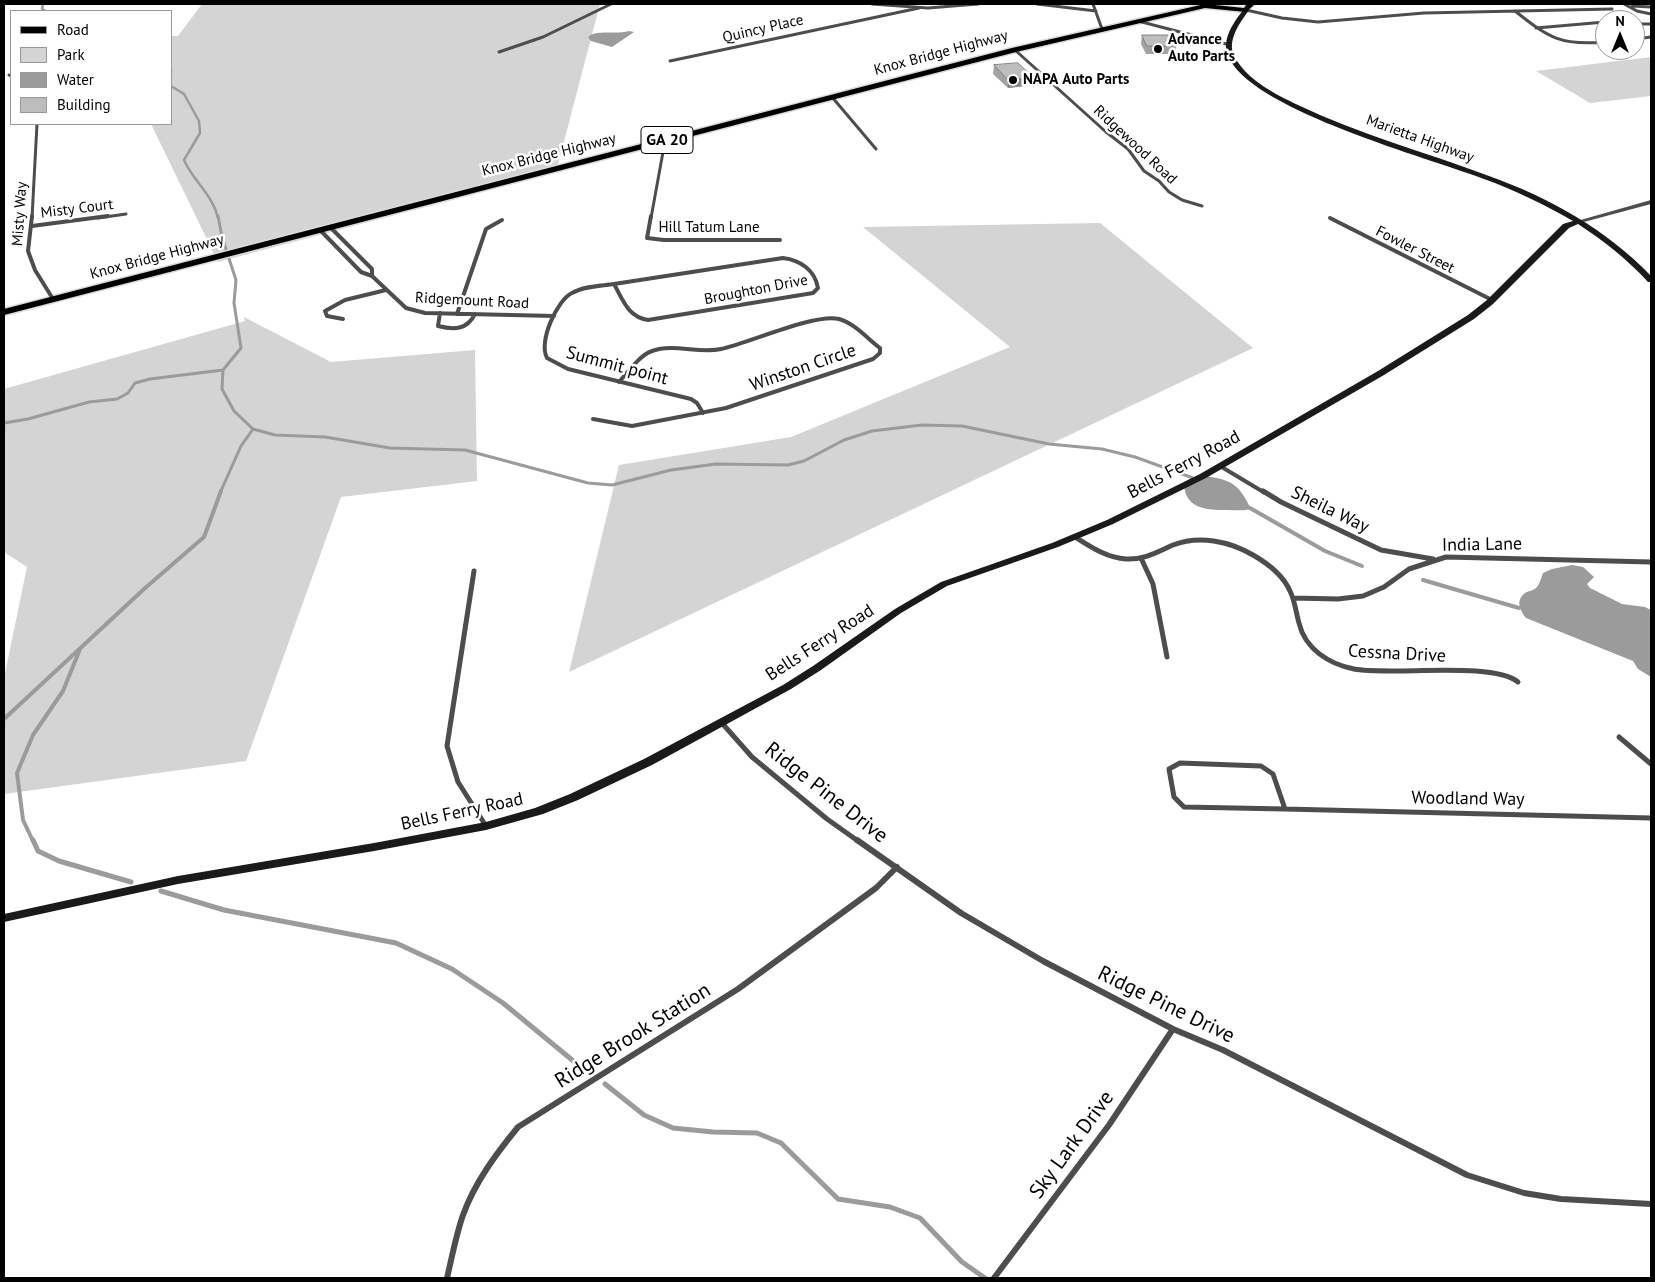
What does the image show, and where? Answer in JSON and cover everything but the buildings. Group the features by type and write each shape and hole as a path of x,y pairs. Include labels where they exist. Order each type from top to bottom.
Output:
{"main road":[{"name":"GA 20","path":"1102,29 1214,4"},
{"name":"GA 20","path":"1202,6 1249,7"},
{"path":"1230,45 1233,27 1249,7"},
{"name":"Knox Bridge Highway","path":"4,312 665,140 1102,29"},
{"name":"Marietta Highway","path":"1230,45 1231,58 1241,71 1255,84 1282,100 1351,128 1488,177 1531,196 1580,221 1624,253 1650,278"},
{"name":"Bells Ferry Road","path":"4,918 178,880 486,826 539,812 574,798 648,762 787,687 898,611 944,584 1075,536 1150,503 1220,466 1381,373 1471,317 1492,300 1566,226 1580,221"}],"street":[{"path":"499,52 543,37 611,4"},
{"path":"872,4 919,8 978,4"},
{"path":"1037,4 1096,11"},
{"path":"1093,4 1102,29"},
{"path":"1624,4 1651,14"},
{"path":"1629,6 1651,7"},
{"path":"1249,7 1282,18 1318,22 1424,13 1612,9"},
{"name":"Quincy Place","path":"670,61 919,8"},
{"path":"1514,11 1536,28 1565,43 1595,43"},
{"path":"1136,21 1230,45"},
{"path":"1536,28 1595,23"},
{"name":"Ridgewood Road","path":"1015,50 1106,132 1128,149 1144,171 1159,181 1168,192 1182,200 1202,206"},
{"path":"832,97 876,150"},
{"name":"Misty Way","path":"37,125 32,226 28,251 35,270 53,299"},
{"name":"Hill Tatum Lane","path":"665,140 647,238 664,240 780,240"},
{"path":"1580,221 1651,202"},
{"name":"Misty Court","path":"32,226 126,214"},
{"name":"Fowler Street","path":"1330,218 1492,300"},
{"path":"457,314 486,229 502,220"},
{"name":"Ridgemount Road","path":"330,227 372,269 372,276"},
{"name":"Ridgemount Road","path":"320,230 361,272 372,276 406,308 425,313 554,316"},
{"name":"Broughton Drive","path":"793,258 805,263 818,288 813,294 648,320 632,316 614,284 793,258"},
{"name":"Summit point","path":"614,284 581,290 569,294 560,302 544,347 546,356 553,363 568,369 691,399 697,403 703,413"},
{"path":"343,319 327,316 325,311 329,306 386,290"},
{"path":"440,313 438,326 447,328 465,328 470,325 475,314"},
{"name":"Winston Circle","path":"593,419 632,426 726,408 873,359 880,353 880,348 846,322 838,319 820,319 719,350 666,348 654,350 647,353 619,382"},
{"name":"Sheila Way","path":"1220,466 1281,502 1380,550 1435,560"},
{"name":"Cessna Drive","path":"1075,536 1107,556 1122,558 1141,558 1184,542 1219,542 1238,548 1270,566 1289,588 1301,630 1316,653 1333,664 1355,669 1490,672 1513,678 1518,682"},
{"name":"India Lane","path":"1293,598 1338,599 1363,596 1384,587 1409,569 1446,557 1468,556 1651,562"},
{"path":"1141,558 1153,584 1167,657"},
{"path":"474,571 448,746 458,782 486,826"},
{"name":"Ridge Pine Drive","path":"720,722 752,757 782,783 828,819 980,926 1172,1029 1231,1054 1467,1175 1524,1193 1561,1200 1651,1204"},
{"path":"1619,737 1651,764"},
{"name":"Woodland Way","path":"1284,810 1273,774 1261,766 1180,763 1169,769 1174,798 1184,807 1284,810 1651,818"},
{"name":"Ridge Brook Station","path":"447,1278 463,1216 472,1194 495,1154 518,1127 738,989 876,888 897,867"},
{"name":"Sky Lark Drive","path":"994,1278 1129,1097 1172,1029"}],"green space":[{"path":"202,4 600,4 556,172 218,262 151,125 172,125 172,36 178,36"},
{"path":"1651,57 1651,96 1590,103 1536,71 1626,60 1645,60 1645,58"},
{"path":"1100,223 1253,348 569,672 619,465 791,437 1010,347 863,227"},
{"path":"244,317 331,362 475,350 477,481 341,497 246,761 4,794 4,678 27,567 4,552 4,389 245,321"}],"water":[{"path":"634,32 612,47 591,41 588,37 596,33"},
{"path":"1203,476 1221,479 1233,484 1238,488 1251,509 1211,509 1192,503 1185,491 1184,482"},
{"path":"1572,565 1583,567 1594,577 1587,584 1590,588 1622,604 1645,607 1651,610 1651,677 1638,669 1633,661 1526,618 1520,609 1519,602 1522,596 1536,588 1543,573"}],"waterway":[{"path":"43,4 42,9 44,10"},
{"path":"172,87 184,94 199,121 200,133 184,160 192,175 212,202 218,218"},
{"path":"218,216 222,237 236,280 234,303 241,348 223,370"},
{"path":"4,423 28,419 89,402 117,399 128,393 135,383 150,379 223,370"},
{"path":"223,370 222,389 234,411 253,429"},
{"path":"253,429 275,435 325,437 390,448 465,450 588,483 612,485 671,470 716,464 788,465 804,461 844,440 872,431 922,425 962,426 1049,444 1102,449 1135,457 1193,478"},
{"path":"220,493 241,446 253,429"},
{"path":"4,719 144,589 204,537 221,491"},
{"path":"1250,508 1325,551 1362,566"},
{"path":"1423,580 1519,608"},
{"path":"33,841 23,820 17,773 33,735 63,691 80,649"},
{"path":"33,840 38,851 59,861 131,882"},
{"path":"161,891 224,910 396,943 452,969 503,1003 577,1064"},
{"path":"605,1084 644,1115 673,1128 713,1132 757,1133 781,1143 838,1199 890,1207 920,1218 962,1262 985,1278"}],"place":[{"name":"Advance Auto Parts","path":"1158,49"},
{"name":"NAPA Auto Parts","path":"1013,80"}]}
